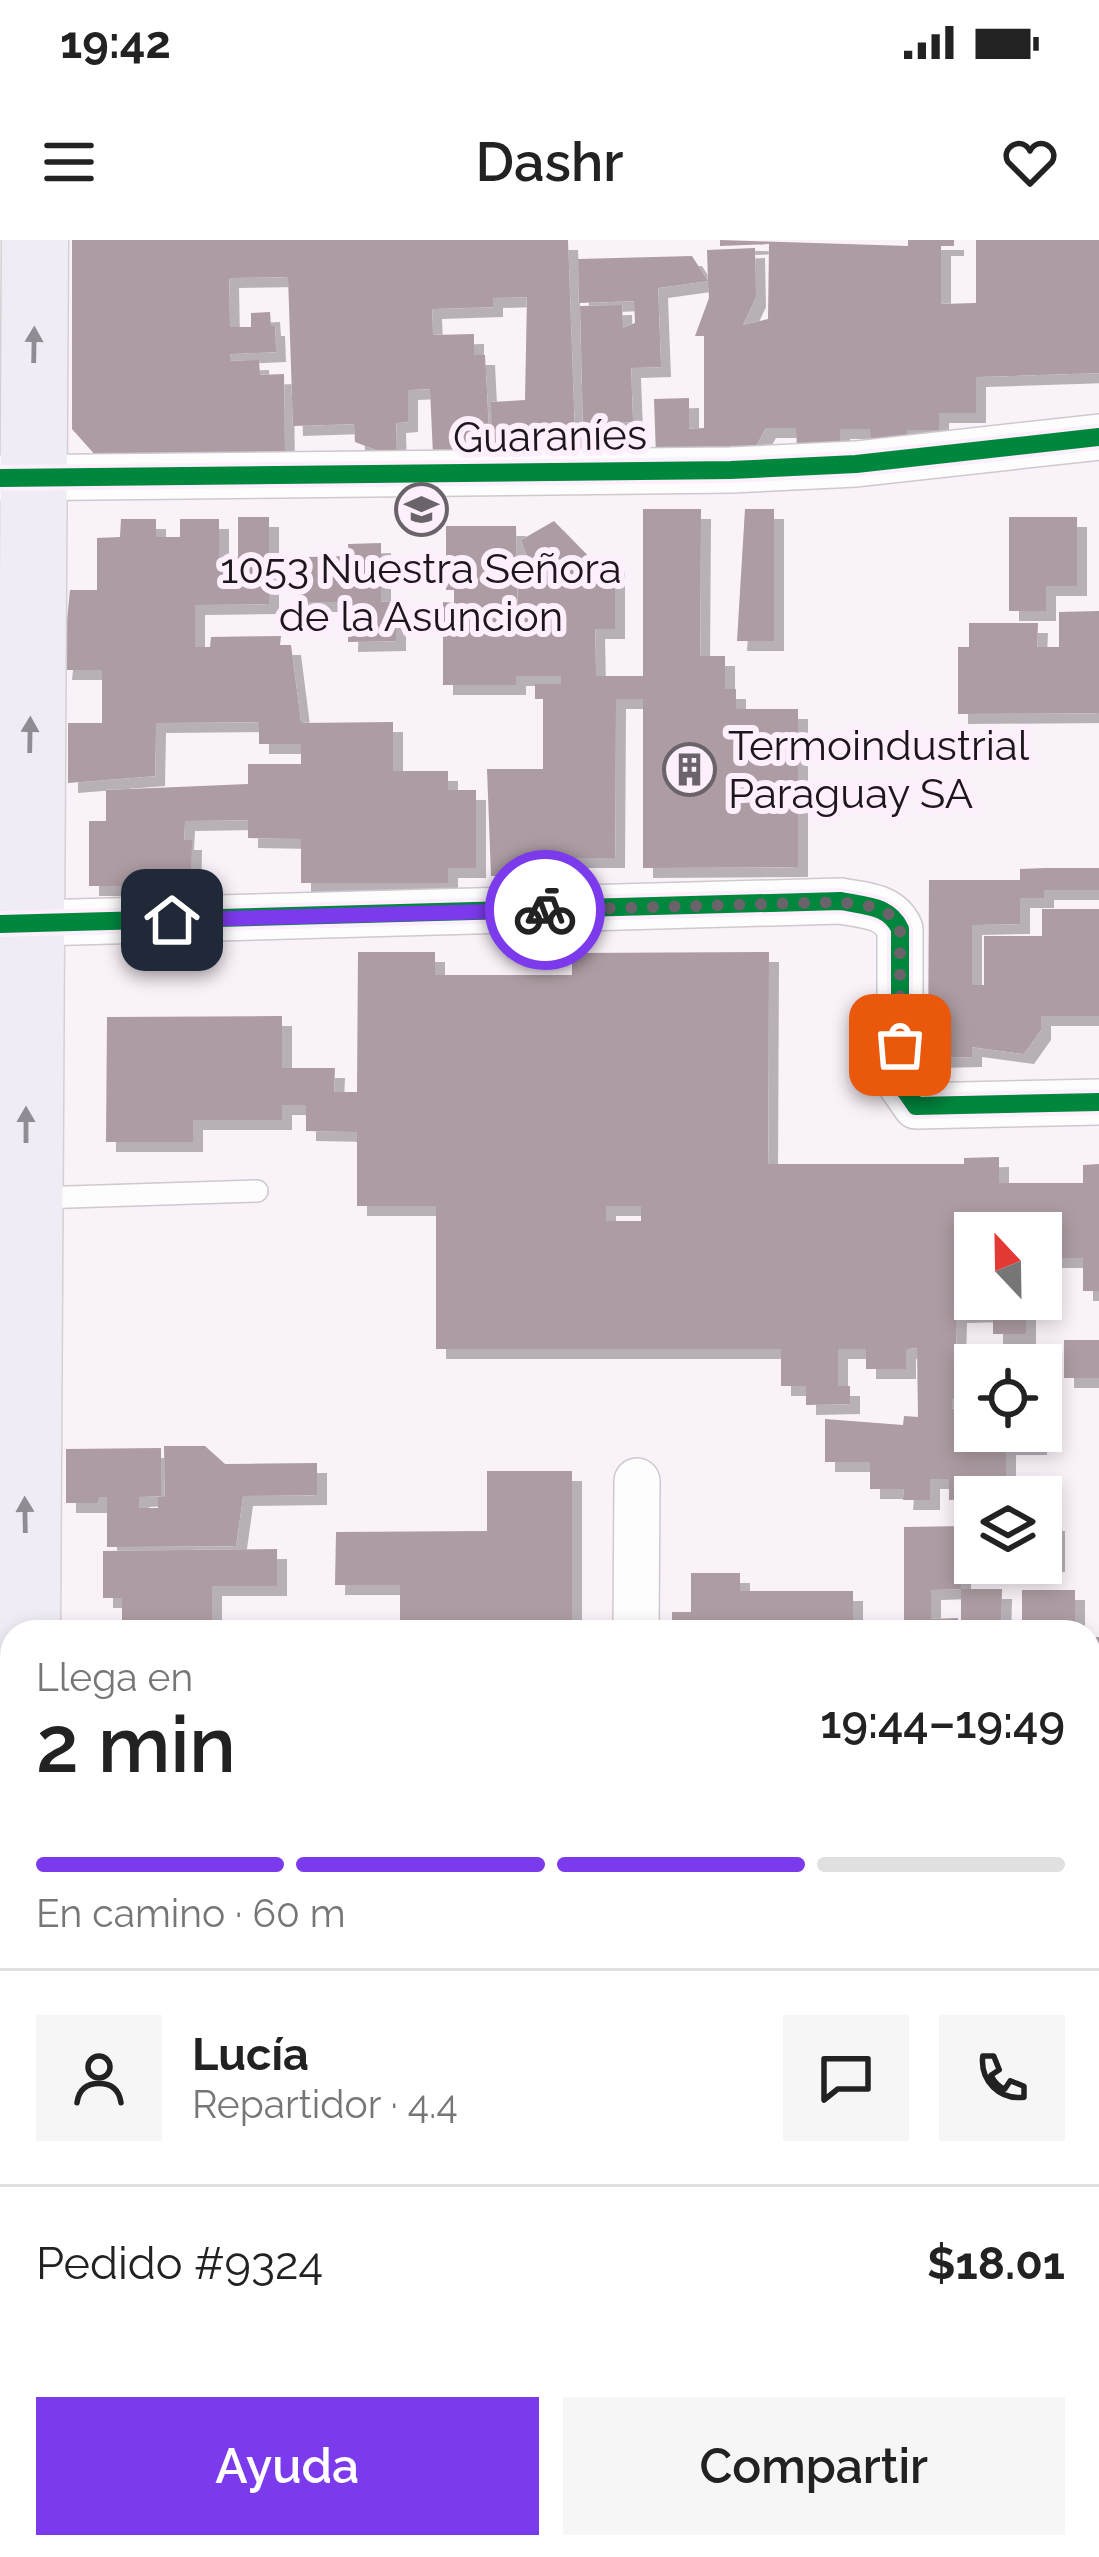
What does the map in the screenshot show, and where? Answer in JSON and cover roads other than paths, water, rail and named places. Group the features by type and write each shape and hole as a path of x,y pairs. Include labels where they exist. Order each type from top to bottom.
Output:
{"main road":[{"path":"26,1620 12,1410 26,1198 13,1057 16,477 35,240"}],"street":[{"name":"Guaraníes","path":"16,477 731,470 856,464 1099,437"},
{"path":"14,924 841,902 881,908 894,916 900,929 900,1084 916,1106 1099,1102"},
{"path":"636,1620 637,1481"}],"lane":[{"path":"26,1198 257,1191"}],"place":[{"name":"1053 Nuestra Señora de la Asuncion","path":"421,509"},
{"name":"Termoindustrial Paraguay SA","path":"689,769"}]}
